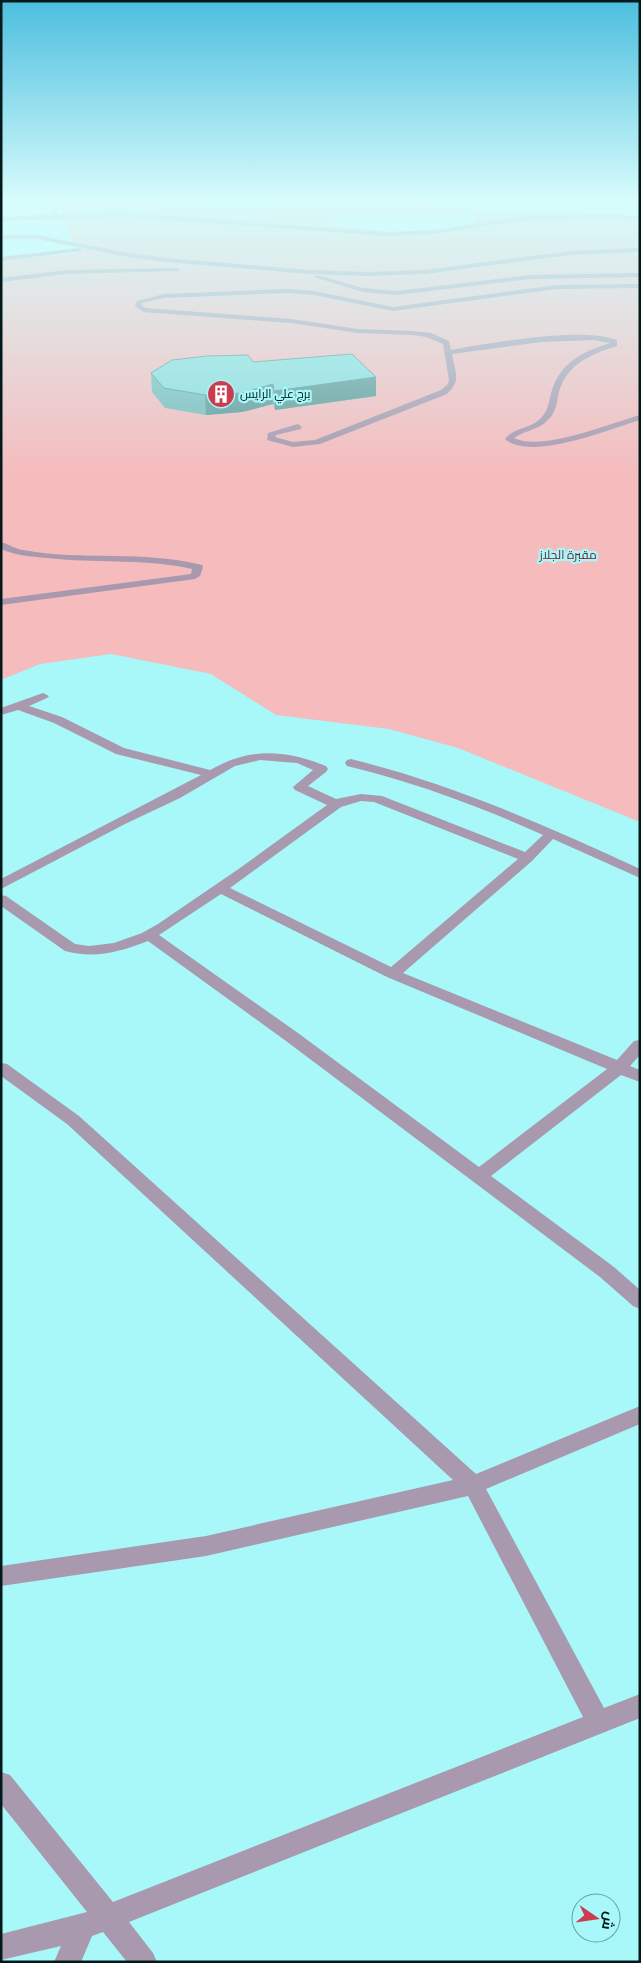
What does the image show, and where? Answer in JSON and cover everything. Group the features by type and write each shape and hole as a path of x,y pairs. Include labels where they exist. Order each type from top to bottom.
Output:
{"street":[{"path":"223,294 164,296 139,302 138,306 143,310 152,311 291,321 337,329 428,335 443,340 446,343 453,380 452,385 444,392 317,442 305,445 292,445 270,438 272,433 298,427"},
{"path":"317,294 381,308 393,308 505,294"},
{"path":"447,353 530,339 593,338 609,339 614,342 614,344 576,359 567,368 556,387 551,411 545,420 538,426 512,435 509,439 518,445 540,445 640,417"},
{"path":"1,545 19,553 80,558 171,560 198,567 195,576 1,602"},
{"path":"1,712 43,696"},
{"path":"20,706 58,720 120,751 212,774"},
{"path":"1,885 120,821 175,795 231,763 260,756 299,760 322,770 299,787 336,804"},
{"path":"351,764 393,772 502,811 640,874"},
{"path":"1,900 70,948 82,952 97,952 116,947 149,935 221,890 336,804 350,798 377,799 527,858"},
{"path":"392,974 527,858 552,833"},
{"path":"221,890 392,974 640,1076"},
{"path":"149,935 292,1037 607,1272 640,1301"},
{"path":"478,1177 618,1068 640,1046"},
{"path":"1,1068 73,1120 473,1484 598,1722"},
{"path":"1,1576 206,1546 473,1484 640,1415"},
{"path":"1,1947 83,1927 106,1916 640,1706"},
{"path":"1,1784 144,1962"},
{"path":"67,1962 83,1927"}],"green space":[{"name":"مقبرة الجلاز","path":"1,294 640,294 640,822 458,748 389,729 276,715 211,674 111,654 40,664 1,680"}],"building":[{"path":"352,354 376,377 274,391 273,384 242,393 205,395 164,388 151,373 172,360 207,356 248,355 253,362"}],"place":[{"name":"برج علي الرايس","path":"221,394"}]}
